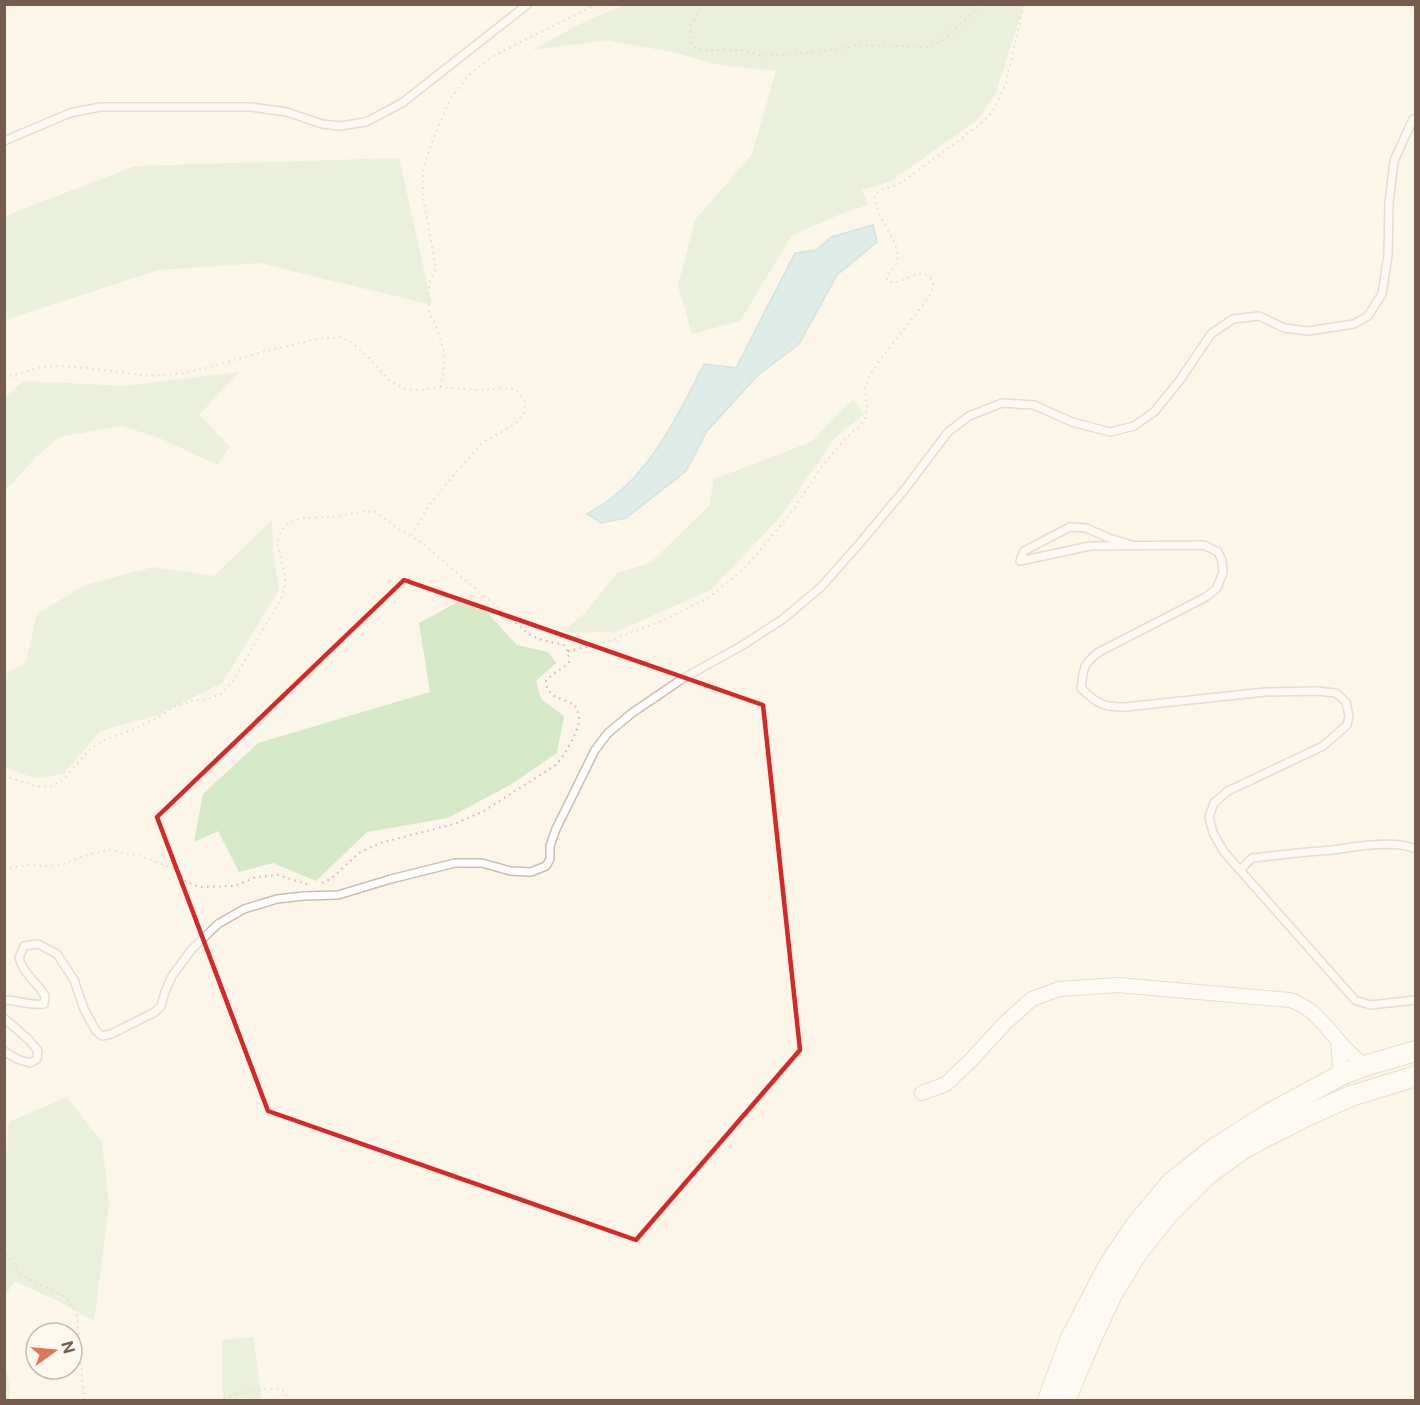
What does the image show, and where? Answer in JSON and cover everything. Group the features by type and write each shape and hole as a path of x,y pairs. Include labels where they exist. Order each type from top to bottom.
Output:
{"street":[{"path":"922,1093 946,1084 1005,1023 1032,999 1059,988 1118,985 1290,1000 1303,1005 1321,1020 1338,1041 1364,1066"},
{"path":"1338,1041 1341,1075"},
{"path":"1065,1401 1109,1265 1136,1225 1172,1182 1214,1149 1269,1114 1341,1075 1416,1051"},
{"path":"1048,1401 1071,1338 1088,1325 1112,1294 1137,1253 1168,1214 1208,1174 1244,1148 1304,1117 1351,1096 1416,1076"}],"lane":[{"path":"4,141 70,113 100,106 251,107 287,112 322,124 340,126 366,122 402,104 528,4"},
{"path":"4,1000 35,1005 44,1004 45,996 39,986 23,970 19,958 24,946 38,944 57,954 74,980 84,1009 96,1031 102,1036 111,1034 155,1012 161,1006 172,976 192,949 218,924 244,909 277,899 338,895 454,863 482,863 510,871 531,872 546,866 550,859 550,846 556,829 595,750 608,733 632,713 682,679 743,645 783,619 821,587 905,489 948,432 969,416 1002,403 1034,405 1072,422 1110,432 1134,426 1154,412 1180,380 1211,334 1233,319 1259,316 1284,328 1308,331 1354,324 1368,315 1382,294 1388,255 1389,203 1394,161 1413,119"},
{"path":"1132,545 1086,528 1070,527 1024,551 1020,561 1090,546 1204,545 1218,552 1223,572 1217,588 1206,597 1099,652 1087,662 1081,688 1092,699 1107,707 1265,692 1316,690 1336,693 1346,702 1350,716 1347,725 1323,746 1228,791 1214,803 1209,817 1213,833 1224,852 1355,1000 1370,1005 1416,1000"},
{"path":"1240,870 1252,858 1373,845 1394,844 1416,849"},
{"path":"4,1018 38,1051 37,1059 30,1063 17,1059 4,1051"}],"path":[{"path":"441,387 444,351 429,311 430,281 436,268 423,197 423,170 431,144 450,99 470,74 493,56 597,4"},
{"path":"704,4 690,28 689,38 693,47 702,50 744,50 763,56 816,52 860,45 927,47 941,42 976,10 986,4"},
{"path":"568,651 607,642 666,619 708,598 745,568 791,513 821,468 843,441 861,425 866,417 865,388 868,378 927,301 933,282 930,277 923,274 895,282 887,280 887,275 897,262 898,253 877,208 875,195 912,175 992,113 1006,83 1024,4"},
{"path":"4,378 39,368 58,366 149,376 187,373 278,348 318,339 341,337 354,344 389,380 405,389 510,388 518,392 525,402 525,414 515,424 482,443 428,507 412,535"},
{"path":"4,776 35,786 50,786 64,779 89,750 102,741 142,726 176,706 221,694 233,681 281,599 285,575 277,544 281,531 289,523 303,518 333,517 366,511 376,513 397,528 412,535 530,635 564,645 568,651 569,662 564,668 549,676 546,687 555,698 575,705 579,719 564,756 557,764 484,811 454,824 380,843 359,854 332,878 321,884 312,886 278,875 256,877 235,886 200,887 186,882 176,869 137,855 109,850 86,855 64,864 28,865 4,869"},
{"path":"4,1248 23,1276 61,1295 73,1304 77,1316 84,1401"},
{"path":"218,1401 245,1393 276,1388 283,1390 289,1401"}],"highlighted area":[{"path":"404,580 763,705 800,1050 636,1240 268,1111 157,817"}],"green space":[{"path":"626,4 1024,5 995,95 977,120 891,181 862,190 868,205 792,235 740,321 692,334 678,286 695,220 752,154 776,71 720,65 676,53 608,40 532,50 580,24"},
{"path":"399,158 432,305 259,263 158,270 5,320 5,216 135,166"},
{"path":"239,372 199,415 230,447 217,465 162,439 122,426 59,437 36,457 5,491 5,397 24,381 125,386"},
{"path":"853,399 864,414 835,438 780,517 711,590 615,632 561,633 585,613 617,573 650,563 709,506 714,479 811,442"},
{"path":"272,520 273,550 279,590 222,683 158,715 100,731 64,774 35,778 5,768 5,674 26,662 37,614 85,585 153,567 214,576"},
{"path":"471,595 517,645 548,652 556,663 536,681 541,699 564,716 557,753 510,785 448,818 367,832 316,881 273,863 239,872 218,831 194,842 203,794 258,743 430,692 419,623"},
{"path":"67,1097 102,1143 109,1205 94,1321 15,1281 5,1296 4,1173 9,1122"},
{"path":"253,1337 262,1400 223,1400 222,1340"},
{"path":"4,1359 10,1386 10,1400 5,1400"}],"water":[{"path":"873,225 877,242 837,275 799,344 758,375 707,431 686,471 626,518 601,523 587,514 614,496 642,468 666,435 704,364 736,368 795,253 817,250 831,237"}]}
